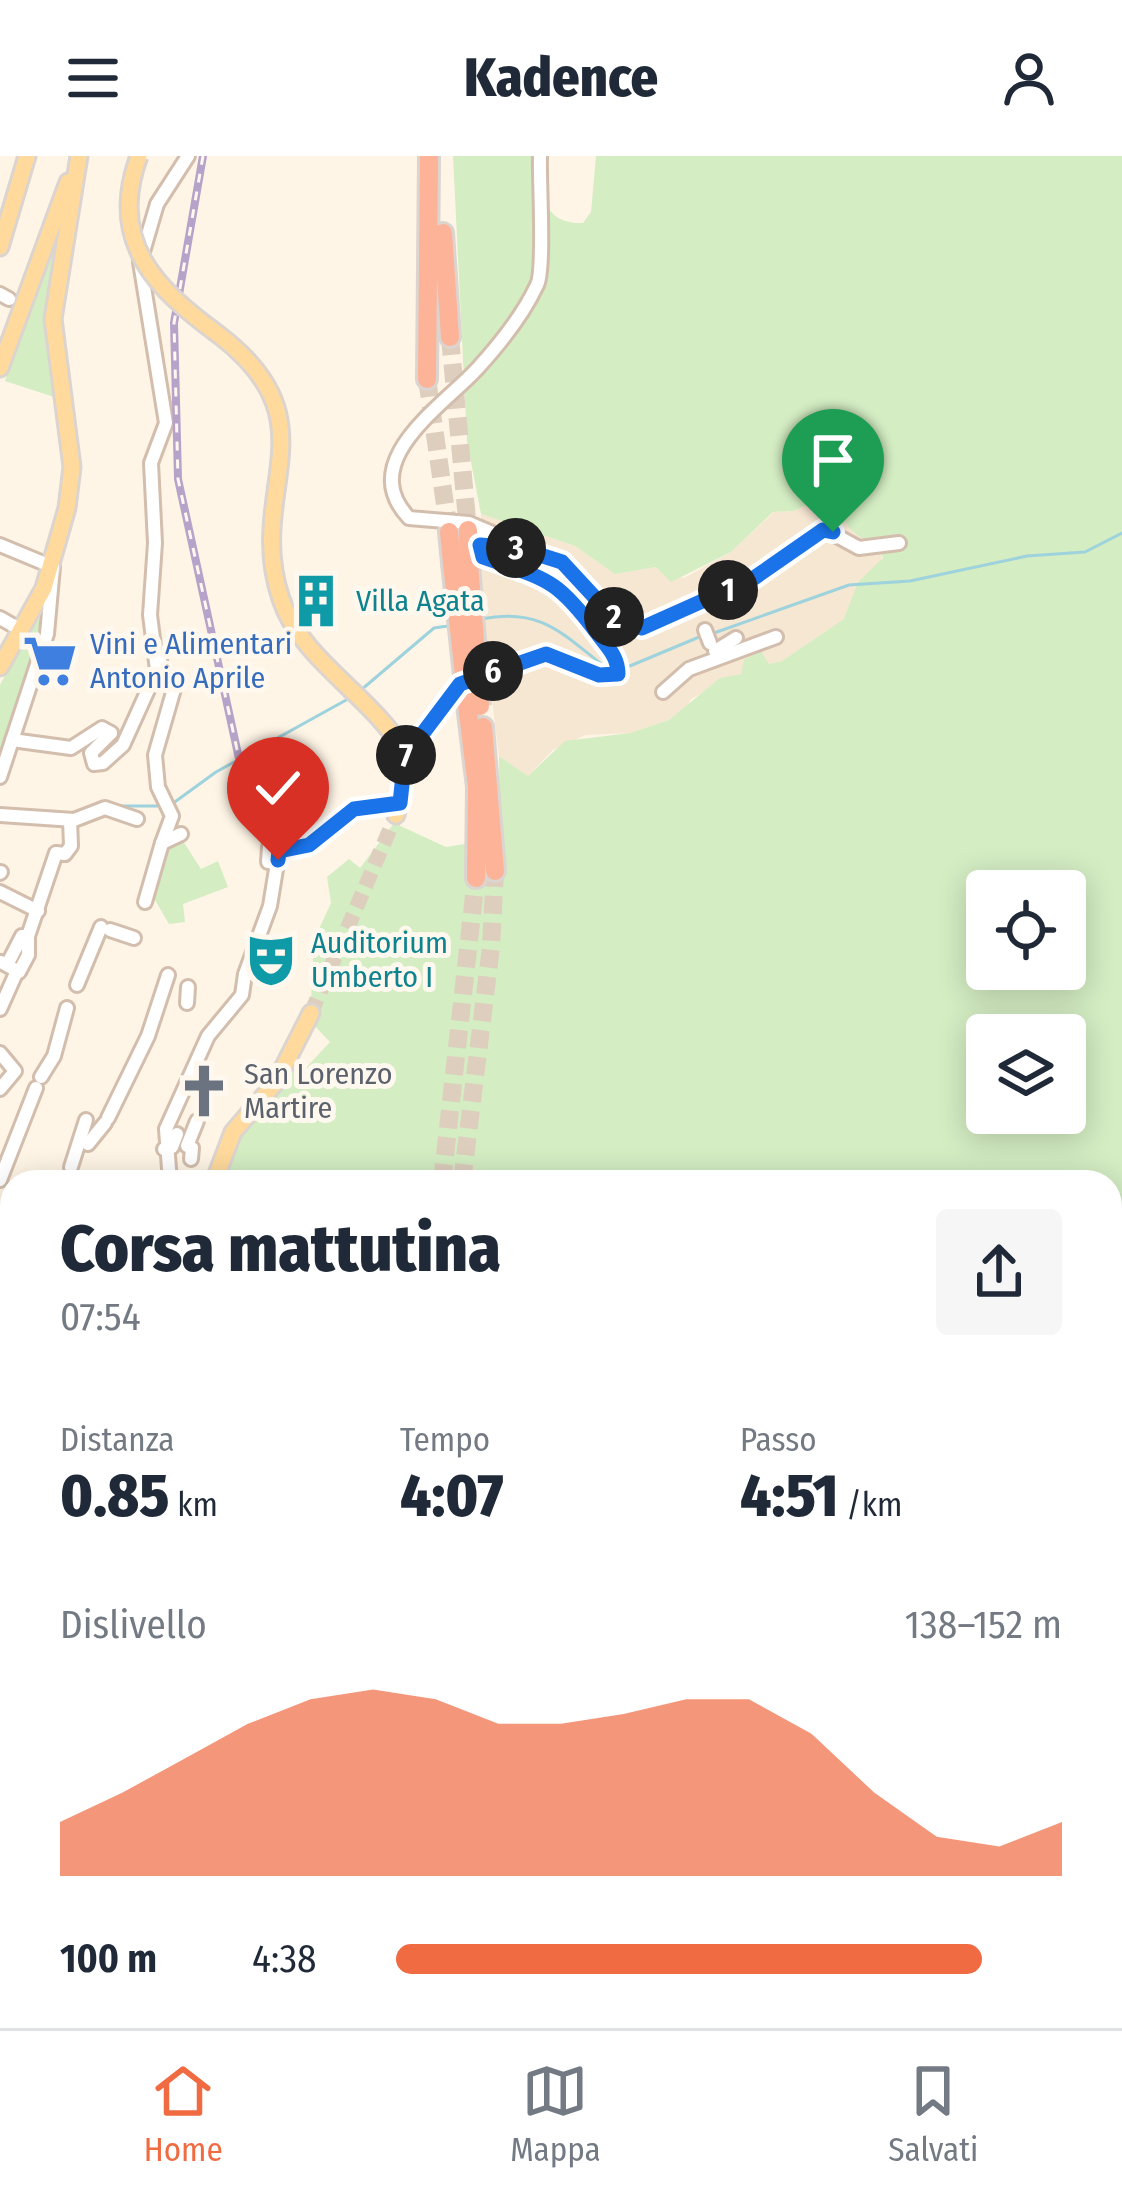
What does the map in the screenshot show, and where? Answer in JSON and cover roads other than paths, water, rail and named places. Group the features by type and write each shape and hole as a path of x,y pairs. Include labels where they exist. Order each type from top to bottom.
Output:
{"highway":[{"path":"429,156 450,337"},
{"path":"428,379 440,156"},
{"path":"459,531 484,787 485,874"}],"main road":[{"path":"0,248 27,156"},
{"path":"139,156 132,200 145,268 172,300 262,372 276,400 277,584 287,614 310,645 398,742 405,757 398,809"},
{"path":"0,368 77,163"},
{"path":"0,667 21,630 44,603 72,467 53,319 57,226"},
{"path":"218,1170 232,1132 279,1077 311,1013"}],"street":[{"path":"12,740 71,748 102,728 111,733 91,753 94,764 103,764 123,745 153,679 151,463 166,423 140,262 157,204 188,156"},
{"path":"518,548 512,540 471,524 409,518 398,502 392,471 412,430 478,368 538,284 540,156"},
{"path":"405,757 460,684 552,654 599,675 618,667 559,586 486,559 479,550 488,542 573,568 612,616 626,625 646,627 754,578 823,530 859,548 899,543"},
{"path":"0,545 52,566"},
{"path":"0,777 47,634 44,603"},
{"path":"0,618 21,630"},
{"path":"145,902 171,811 162,796 155,755 176,682 161,670 151,624"},
{"path":"663,692 689,669 757,648 776,637"},
{"path":"736,638 715,652 757,648"},
{"path":"0,815 70,820 104,808 137,819"},
{"path":"268,862 269,847 309,845 354,809 398,809"},
{"path":"0,1009 11,965 28,955 28,936 56,854 65,854 71,846 70,820"},
{"path":"162,843 181,834"},
{"path":"168,1170 166,1129 208,1036 242,995 244,974 270,906 281,847"},
{"path":"2,893 38,911"},
{"path":"77,985 105,928 134,938"},
{"path":"71,1167 106,1120 148,1036 168,975"},
{"path":"4,1170 38,1083 54,1056 67,1008"},
{"path":"134,1030 148,1036"},
{"path":"0,1053 15,1071 3,1087"},
{"path":"70,1170 86,1120"},
{"path":"189,1152 197,1121"},
{"path":"164,1149 172,1147 177,1133"}],"waterway":[{"path":"714,633 849,585 910,581 1027,556 1085,552 1122,533"},
{"path":"481,619 502,616 537,621 565,635 609,670"},
{"path":"361,690 434,628 448,626"},
{"path":"625,668 704,635"},
{"path":"172,804 216,772 348,699"},
{"path":"118,806 162,806"}],"tunnel":[{"path":"450,337 468,530"},
{"path":"427,379 449,532"},
{"path":"311,1013 396,815"},
{"path":"463,1170 491,947 495,871"},
{"path":"443,1170 476,878"}],"railway":[{"path":"203,156 174,323 178,479 250,809"}],"place":[{"name":"Villa Agata","path":"316,601"},
{"name":"Vini e Alimentari Antonio Aprile","path":"50,661"},
{"name":"Auditorium Umberto I","path":"271,960"},
{"name":"San Lorenzo Martire","path":"204,1091"}]}
